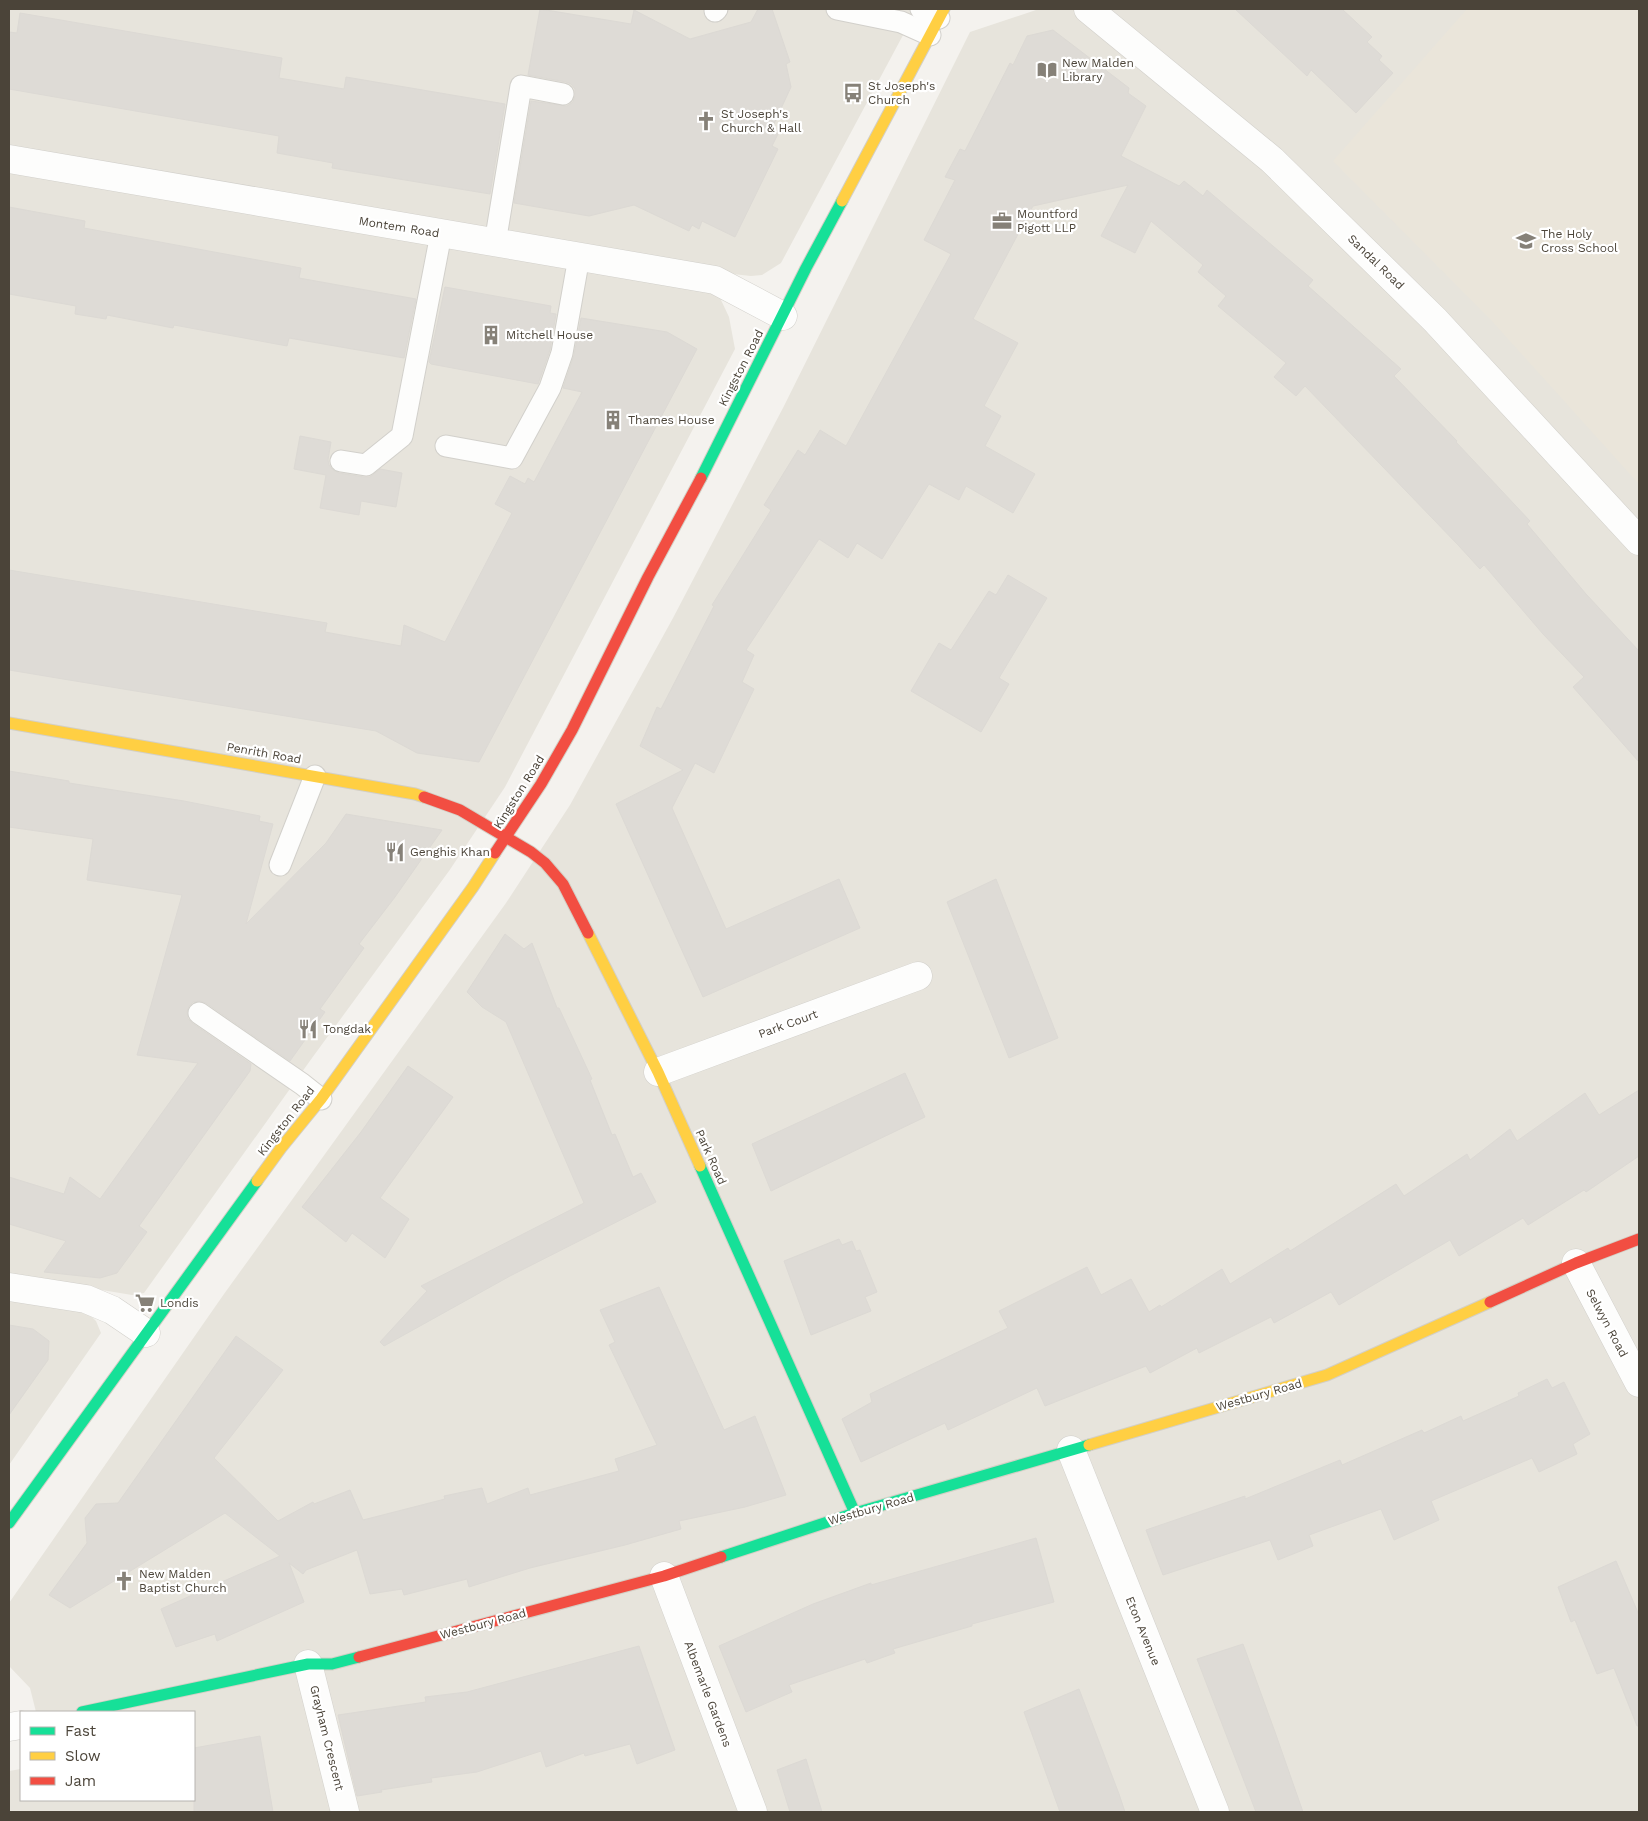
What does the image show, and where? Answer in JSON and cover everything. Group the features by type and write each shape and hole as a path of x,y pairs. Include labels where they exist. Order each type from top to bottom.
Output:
{"street":[{"name":"Sandal Road","path":"1088,9 1272,160 1435,320 1639,542"},
{"name":"Kingston Road","path":"9,1523 281,1148 321,1099 397,994 506,838 541,784 572,730 648,578 686,508 933,18"},
{"name":"Montem Road","path":"9,160 715,280 782,316"},
{"name":"Penrith Road","path":"9,723 415,794 460,810 506,838"},
{"name":"Park Road","path":"506,838 531,852 545,863 563,884 658,1072 855,1513"},
{"name":"Park Court","path":"658,1072 918,976"},
{"name":"Westbury Road","path":"87,1711 308,1664 332,1664 664,1576 855,1513 1327,1375 1576,1263 1639,1239"},
{"name":"Selwyn Road","path":"1576,1263 1639,1382"},
{"path":"9,1288 86,1299 112,1310 146,1333"},
{"name":"Eton Avenue","path":"1071,1450 1216,1812"},
{"name":"Albemarle Gardens","path":"664,1576 753,1812"},
{"name":"Grayham Crescent","path":"308,1664 345,1812"}],"lane":[{"path":"837,9 901,22 933,18"},
{"path":"495,243 521,86 562,94"},
{"path":"341,461 366,465 402,436 440,234"},
{"path":"446,446 512,458 550,388 562,352 579,257"},
{"path":"280,865 315,776"},
{"path":"198,1013 321,1099"}],"shaded area":[{"path":"9,9 917,9 781,263 762,275 733,274 721,300 729,317 735,349 505,787 449,871 144,1293 132,1295 96,1289 89,1314 96,1321 101,1333 9,1465"},
{"path":"1039,9 1639,9 1639,1812 9,1812 9,1771 20,1769 20,1801 195,1801 195,1711 36,1711 30,1688 9,1666 9,1603 224,1294 506,903 570,805 673,618 784,406 970,32"},
{"name":"The Holy Cross School","path":"1467,9 1639,9 1639,484 1491,320 1333,161"}],"building":[{"name":"St Joseph's Church & Hall","path":"540,9 631,24 634,10 690,39 751,22 758,9 772,9 790,62 786,64 791,87 772,128 779,132 772,146 778,149 735,237 702,221 699,229 692,225 689,231 634,205 589,216 514,203 531,101 567,106 573,102 575,96 575,89 571,84 528,75"},
{"path":"1235,9 1342,9 1372,37 1367,42 1382,56 1379,60 1393,73 1356,113 1311,70 1307,76"},
{"path":"20,13 282,58 279,78 344,89 346,77 505,104 490,194 332,168 333,163 277,153 279,136 9,89 9,32 17,33"},
{"path":"1053,30 1129,88 1128,93 1146,106 1121,156 1179,186 1184,181 1203,196 1207,190 1313,280 1308,286 1401,369 1394,376 1530,521 1527,524 1586,594 1639,651 1639,762 1573,687 1584,677 1543,634 1484,565 1480,569 1305,386 1296,396 1274,377 1286,363 1218,306 1226,296 1198,272 1203,265 1151,221 1135,253 1101,236 1128,185 1033,206 973,319 1018,343 984,406 1001,416 985,446 1035,474 1013,513 966,486 959,500 929,484 882,559 857,543 848,558 819,539 746,650 754,655 742,682 754,689 714,773 695,763 672,808 726,929 839,879 860,928 703,997 616,804 683,770 640,746 657,707 661,709 714,606 712,605 771,510 764,505 798,450 805,455 820,430 846,446 951,254 924,240 955,180 945,177 960,149 965,151 1010,63 1013,65 1027,36"},
{"path":"9,207 85,221 84,228 301,268 299,278 416,299 404,358 289,338 287,346 174,325 173,328 107,315 106,319 75,314 76,306 9,294"},
{"name":"Mitchell House","path":"445,287 551,306 550,313 556,314 550,350 538,384 431,364 429,362"},
{"path":"581,318 667,332 697,349 479,762 417,753 376,731 9,670 9,570 327,623 325,632 401,646 404,625 445,642 512,513 495,504 510,476 525,484 528,478 534,482 582,392 563,388 574,355"},
{"path":"300,436 331,442 329,465 339,473 370,477 380,469 402,473 396,507 361,501 359,515 320,508 326,475 294,469"},
{"path":"1008,575 1047,598 999,678 1009,684 981,732 911,691 939,643 951,650 989,591 996,595"},
{"path":"9,771 260,816 259,821 273,824 246,924 326,843 346,814 442,830 359,944 364,948 320,1009 325,1012 290,1061 206,1003 200,1001 193,1002 189,1006 187,1012 188,1019 251,1064 250,1071 139,1226 147,1232 117,1273 100,1278 44,1272 66,1241 9,1224 9,1177 64,1194 70,1177 100,1199 198,1063 137,1055 182,895 87,880 93,839 9,827"},
{"path":"996,879 1058,1038 1009,1058 947,902"},
{"path":"505,934 524,949 532,943 557,1008 559,1008 592,1079 590,1080 612,1135 615,1134 633,1177 641,1173 656,1202 510,1276 384,1346 380,1342 427,1291 421,1286 584,1203 506,1022 482,1007 467,992"},
{"path":"408,1066 453,1097 380,1198 409,1219 385,1258 352,1233 346,1242 302,1207 361,1132"},
{"path":"905,1073 925,1117 771,1191 752,1144"},
{"path":"1639,1090 1639,1156 1586,1192 1584,1190 1528,1225 1523,1218 1459,1256 1450,1240 1339,1305 1331,1292 1274,1323 1271,1317 1199,1353 1197,1348 1150,1373 1146,1366 1045,1406 1037,1388 948,1430 945,1423 861,1462 842,1419 872,1402 870,1394 1008,1328 999,1311 1087,1267 1101,1295 1131,1279 1149,1312 1160,1305 1161,1307 1222,1269 1230,1284 1288,1248 1290,1251 1396,1184 1404,1196 1467,1154 1470,1160 1510,1129 1517,1141 1585,1093 1599,1115"},
{"path":"839,1239 842,1245 852,1241 856,1251 860,1250 877,1292 865,1297 871,1311 811,1335 784,1261"},
{"path":"659,1287 724,1430 755,1416 786,1495 745,1507 679,1521 681,1529 530,1568 469,1587 467,1579 404,1595 402,1589 370,1594 357,1550 306,1570 303,1574 289,1563 304,1602 217,1641 215,1634 176,1647 161,1609 280,1556 225,1513 70,1608 49,1595 87,1543 85,1518 96,1504 118,1503 236,1336 283,1370 214,1458 278,1521 313,1502 314,1504 350,1490 363,1520 445,1499 444,1496 482,1488 487,1504 528,1488 530,1495 619,1471 615,1459 657,1445 609,1345 615,1342 600,1310"},
{"path":"9,1325 33,1329 49,1341 48,1360 9,1415"},
{"path":"1547,1379 1552,1388 1564,1382 1590,1434 1573,1444 1577,1454 1539,1472 1532,1458 1431,1501 1439,1520 1394,1540 1381,1509 1309,1535 1313,1546 1278,1560 1270,1540 1163,1575 1146,1530 1245,1496 1245,1499 1340,1460 1342,1465 1422,1430 1424,1433 1461,1416 1463,1421 1519,1396 1518,1393"},
{"path":"1036,1538 1054,1602 972,1624 972,1626 893,1649 895,1653 867,1663 865,1659 789,1685 792,1692 746,1712 719,1646 813,1604 871,1583 871,1585"},
{"path":"1616,1561 1639,1615 1639,1726 1637,1726 1614,1668 1597,1674 1575,1620 1571,1622 1558,1587"},
{"path":"1243,1644 1303,1812 1256,1812 1197,1659"},
{"path":"639,1646 675,1750 637,1764 630,1744 585,1756 584,1753 546,1767 541,1751 477,1772 431,1778 432,1782 357,1796 338,1715 426,1702 425,1697 467,1692"},
{"path":"1079,1689 1125,1812 1060,1812 1024,1712"},
{"path":"260,1736 273,1812 194,1812 195,1748"},
{"path":"806,1759 822,1812 790,1812 777,1770"}],"traffic: fast":[{"path":"701,478 806,268 842,201"},
{"path":"700,1166 855,1513"},
{"path":"9,1523 257,1181"},
{"path":"721,1557 855,1513 1089,1445"},
{"path":"87,1711 308,1664 332,1664 359,1657"}],"traffic: slow":[{"path":"842,201 944,9"},
{"path":"9,723 424,797"},
{"path":"257,1181 321,1099 473,887 495,853"},
{"path":"588,933 658,1072 700,1166"},
{"path":"1089,1445 1327,1375 1490,1302"}],"traffic: jam":[{"path":"495,853 541,784 572,730 648,577 701,478"},
{"path":"424,797 460,810 531,852 545,863 563,884 588,933"},
{"path":"1490,1302 1576,1263 1639,1239"},
{"path":"359,1657 664,1576 721,1557"}],"place":[{"name":"New Malden Library","path":"1047,70"},
{"name":"St Joseph's Church","path":"853,93"},
{"name":"St Joseph's Church & Hall","path":"706,121"},
{"name":"Mountford Pigott LLP","path":"1002,221"},
{"name":"The Holy Cross School","path":"1526,241"},
{"name":"Mitchell House","path":"491,335"},
{"name":"Thames House","path":"613,420"},
{"name":"Genghis Khan","path":"395,852"},
{"name":"Tongdak","path":"308,1029"},
{"name":"Londis","path":"145,1303"},
{"name":"New Malden Baptist Church","path":"124,1581"}]}
